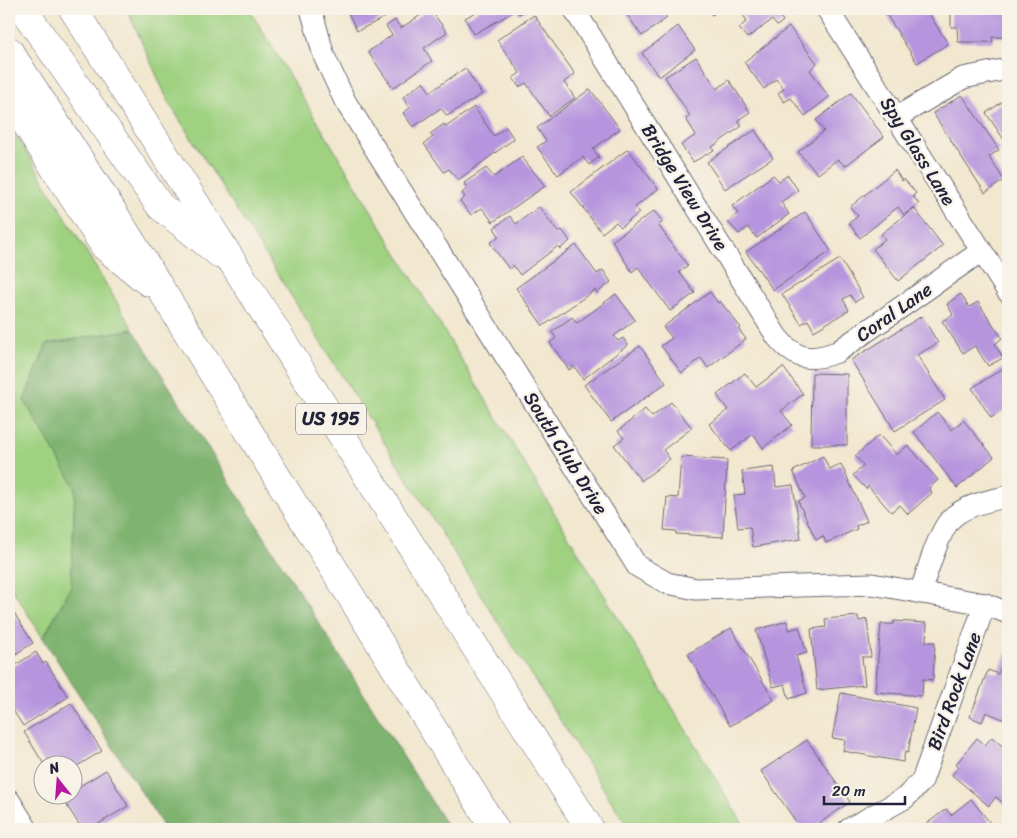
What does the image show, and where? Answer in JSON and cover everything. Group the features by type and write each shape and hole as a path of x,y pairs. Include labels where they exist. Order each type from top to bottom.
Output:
{"highway":[{"path":"23,9 160,206 234,265"},
{"name":"US 195","path":"73,9 590,829"},
{"path":"9,51 166,297 495,829"},
{"path":"9,97 105,247 166,297"}],"street":[{"name":"South Club Drive","path":"311,9 324,56 345,101 637,566 667,584 696,590 872,584 986,604 1008,613"},
{"name":"Bridge View Drive","path":"574,9 777,337 787,349 803,358"},
{"name":"Spy Glass Lane","path":"827,9 897,117 980,252 1008,292"},
{"path":"897,117 963,78 1008,69"},
{"name":"Coral Lane","path":"803,358 823,357 837,352 980,252"},
{"path":"920,593 944,527 953,516 974,505 1008,496"},
{"name":"Bird Rock Lane","path":"849,829 905,798 922,781 986,604"},
{"path":"9,800 27,829"}],"green space":[{"path":"127,9 249,9 746,829 629,829 169,103"},
{"path":"9,123 133,329 47,344 24,400 75,487 71,587 43,638 9,584"},
{"path":"133,329 449,829 165,829 43,638 71,587 75,487 24,400 47,344"}],"building":[{"path":"346,9 402,9 357,31"},
{"path":"430,9 447,32 424,48 432,61 393,88 368,52 392,35 386,26 395,20 401,28"},
{"path":"476,9 528,9 519,14 517,10 474,34 465,18 478,11"},
{"path":"623,9 660,9 667,18 642,36"},
{"path":"707,9 720,9 712,15"},
{"path":"788,9 779,15 783,21 777,26 772,20 747,38 739,28 747,21 740,10"},
{"path":"883,9 926,9 948,44 917,63"},
{"path":"1008,9 1008,37 992,37 993,42 958,42 957,27 951,27 951,10"},
{"path":"534,15 575,74 564,82 575,98 549,116 526,83 519,87 513,78 520,73 497,40"},
{"path":"678,26 695,50 659,77 642,53"},
{"path":"789,27 817,63 810,70 829,97 805,116 791,98 784,102 778,93 784,89 776,79 764,89 744,62"},
{"path":"696,57 717,89 729,80 750,112 738,120 742,126 712,147 714,150 693,162 681,145 696,135 686,119 690,116 665,77"},
{"path":"465,68 482,94 447,116 441,108 413,127 403,113 410,108 403,97 423,82 430,92"},
{"path":"590,89 620,129 593,149 599,157 589,165 583,157 558,175 537,147 546,141 537,128"},
{"path":"851,93 884,137 845,166 838,159 818,174 798,152 824,131 816,120"},
{"path":"962,95 999,150 989,157 1004,180 985,193 933,113"},
{"path":"1008,98 1008,143 1007,144 986,113"},
{"path":"474,107 494,136 506,127 514,139 458,180 449,169 444,172 424,144 433,137 430,134 444,124 446,127"},
{"path":"755,130 773,158 725,189 707,162"},
{"path":"628,149 658,189 635,207 639,213 621,227 616,222 602,233 571,192"},
{"path":"522,157 545,186 493,222 482,208 471,215 460,201 465,197 462,193 467,188 464,183 486,168 494,177"},
{"path":"895,170 902,181 904,179 916,193 913,196 919,204 904,215 898,207 860,238 849,223 858,216 850,207"},
{"path":"773,175 779,181 788,175 798,190 781,202 789,214 757,238 748,227 739,234 728,222 738,213 732,206"},
{"path":"539,207 558,232 562,230 570,241 560,249 558,246 520,275 513,265 509,269 490,243 499,236 494,228 510,216 516,224"},
{"path":"914,208 943,246 898,281 873,249 885,239 881,234"},
{"path":"654,211 663,222 658,225 688,266 679,272 695,293 670,311 638,267 632,272 612,241"},
{"path":"805,212 831,251 773,290 746,252"},
{"path":"576,245 597,274 603,270 611,282 597,293 595,290 543,326 516,288"},
{"path":"840,259 863,297 855,302 850,295 843,299 849,310 814,331 808,320 801,324 782,294"},
{"path":"710,292 718,303 720,301 741,328 739,330 746,339 708,368 701,358 682,373 661,346 672,338 663,327"},
{"path":"616,294 635,320 614,336 618,341 623,338 628,345 583,379 574,366 569,370 550,343 556,338 552,332 572,317 577,323"},
{"path":"961,294 969,307 978,302 1002,338 995,344 1003,358 988,366 975,346 963,353 942,321 953,315 947,304"},
{"path":"922,316 938,343 917,355 945,400 895,431 851,360"},
{"path":"640,346 666,383 611,422 584,385"},
{"path":"1008,365 1008,407 991,418 972,388"},
{"path":"783,367 803,394 781,411 792,425 763,448 753,434 731,451 709,424 728,410 717,395 745,373 756,387"},
{"path":"812,373 847,374 847,445 811,445"},
{"path":"671,402 692,428 663,450 670,459 641,481 614,445 624,438 618,431 645,409 652,417"},
{"path":"937,412 952,430 963,420 994,457 957,488 914,432"},
{"path":"879,435 897,455 908,445 938,480 929,488 932,493 908,514 900,505 891,512 868,486 866,489 853,475 864,466 855,456"},
{"path":"823,456 829,469 841,464 867,521 856,526 857,529 826,543 823,536 816,540 798,501 805,498 793,471"},
{"path":"681,457 727,460 723,537 676,534 676,531 664,530 667,497 678,498"},
{"path":"774,467 776,487 793,485 801,539 753,547 750,527 738,528 734,495 745,494 742,471"},
{"path":"9,605 33,643 9,658"},
{"path":"858,616 859,621 867,619 871,657 862,657 865,685 817,690 811,629 826,627 825,619"},
{"path":"787,621 789,630 799,627 807,653 796,656 807,693 789,699 785,684 773,687 756,630"},
{"path":"894,621 927,623 926,642 935,642 933,680 923,679 922,696 875,692 881,624 894,624"},
{"path":"731,628 774,700 730,726 688,654"},
{"path":"36,652 43,664 46,662 68,697 23,726 9,704 9,669"},
{"path":"1006,653 1008,654 1008,721 986,712 982,722 970,717 988,670 998,674"},
{"path":"841,693 916,708 908,753 905,752 903,762 843,751 845,740 832,738"},
{"path":"71,703 102,751 82,763 82,756 39,756 24,732"},
{"path":"992,737 1008,751 1008,807 996,797 989,806 952,775 959,767 956,764 977,738 985,745"},
{"path":"807,740 850,802 811,829 801,829 761,771"},
{"path":"106,770 128,806 90,829 82,829 67,806 82,806 82,785"},
{"path":"971,799 991,824 984,829 920,829 946,809 951,815"}]}
